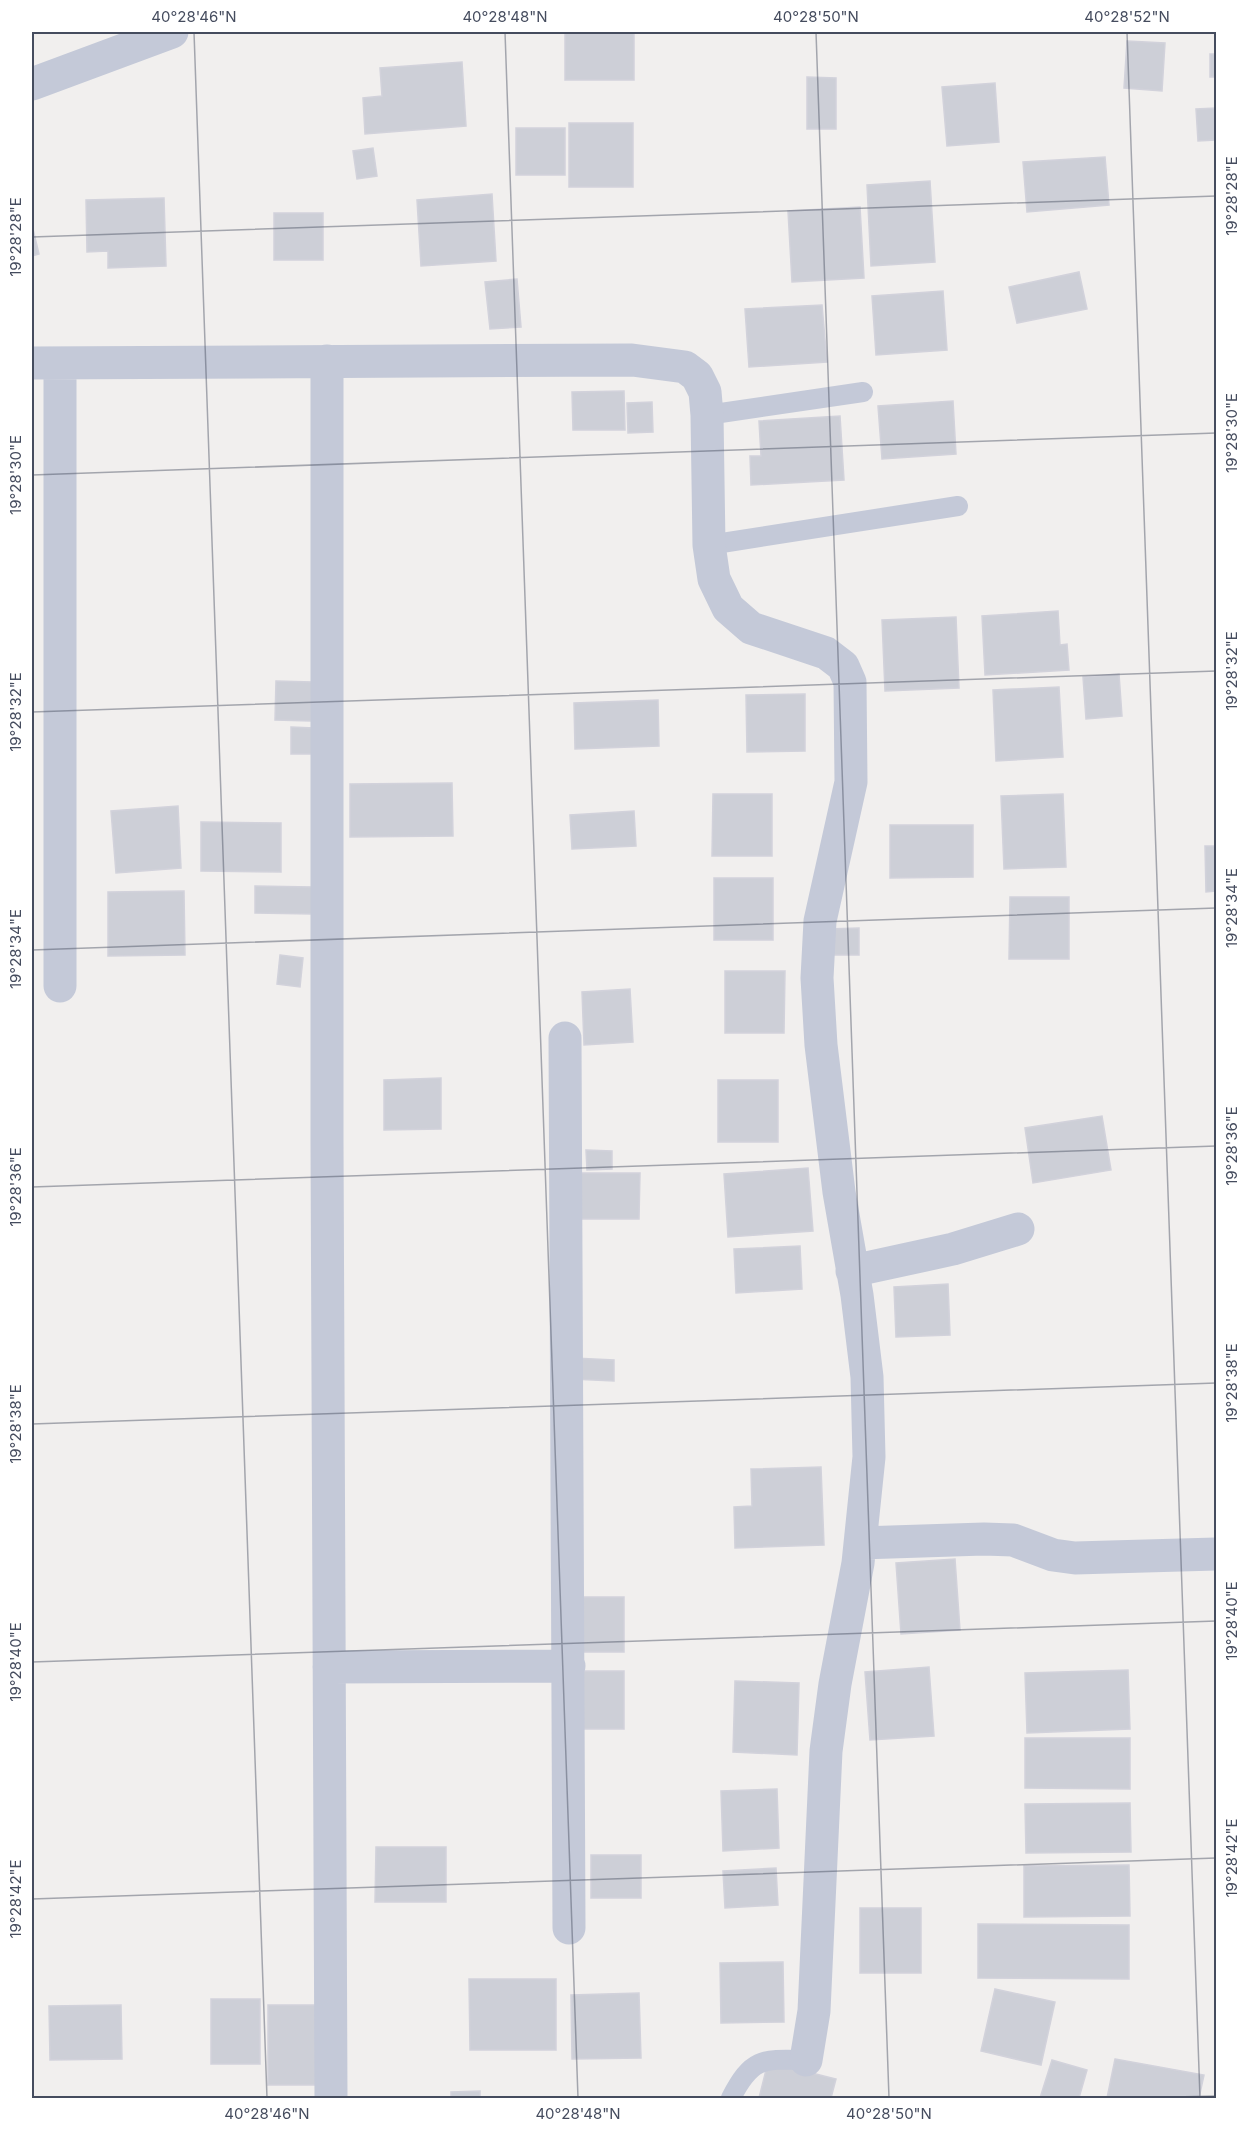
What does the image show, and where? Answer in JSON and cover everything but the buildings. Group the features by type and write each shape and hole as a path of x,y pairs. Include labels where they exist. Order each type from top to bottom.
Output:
{"street":[{"path":"32,84 172,32"},
{"path":"60,986 46,363 632,360 685,367 697,376 705,392 708,416 709,545 714,579 728,608 751,628 825,653 843,666 850,682 851,782 820,921 817,978 821,1045 839,1192 867,1377 869,1457 858,1563 835,1684 826,1751 814,2011 806,2060"},
{"path":"327,361 331,2098"},
{"path":"565,1038 569,1928"},
{"path":"852,1271 953,1249 1018,1229"},
{"path":"860,1543 1013,1540 1075,1558 1216,1554"},
{"path":"329,1667 569,1666"}],"lane":[{"path":"708,416 863,392"},
{"path":"709,545 957,506"},
{"path":"731,2098 748,2070 769,2059 806,2060"}]}
